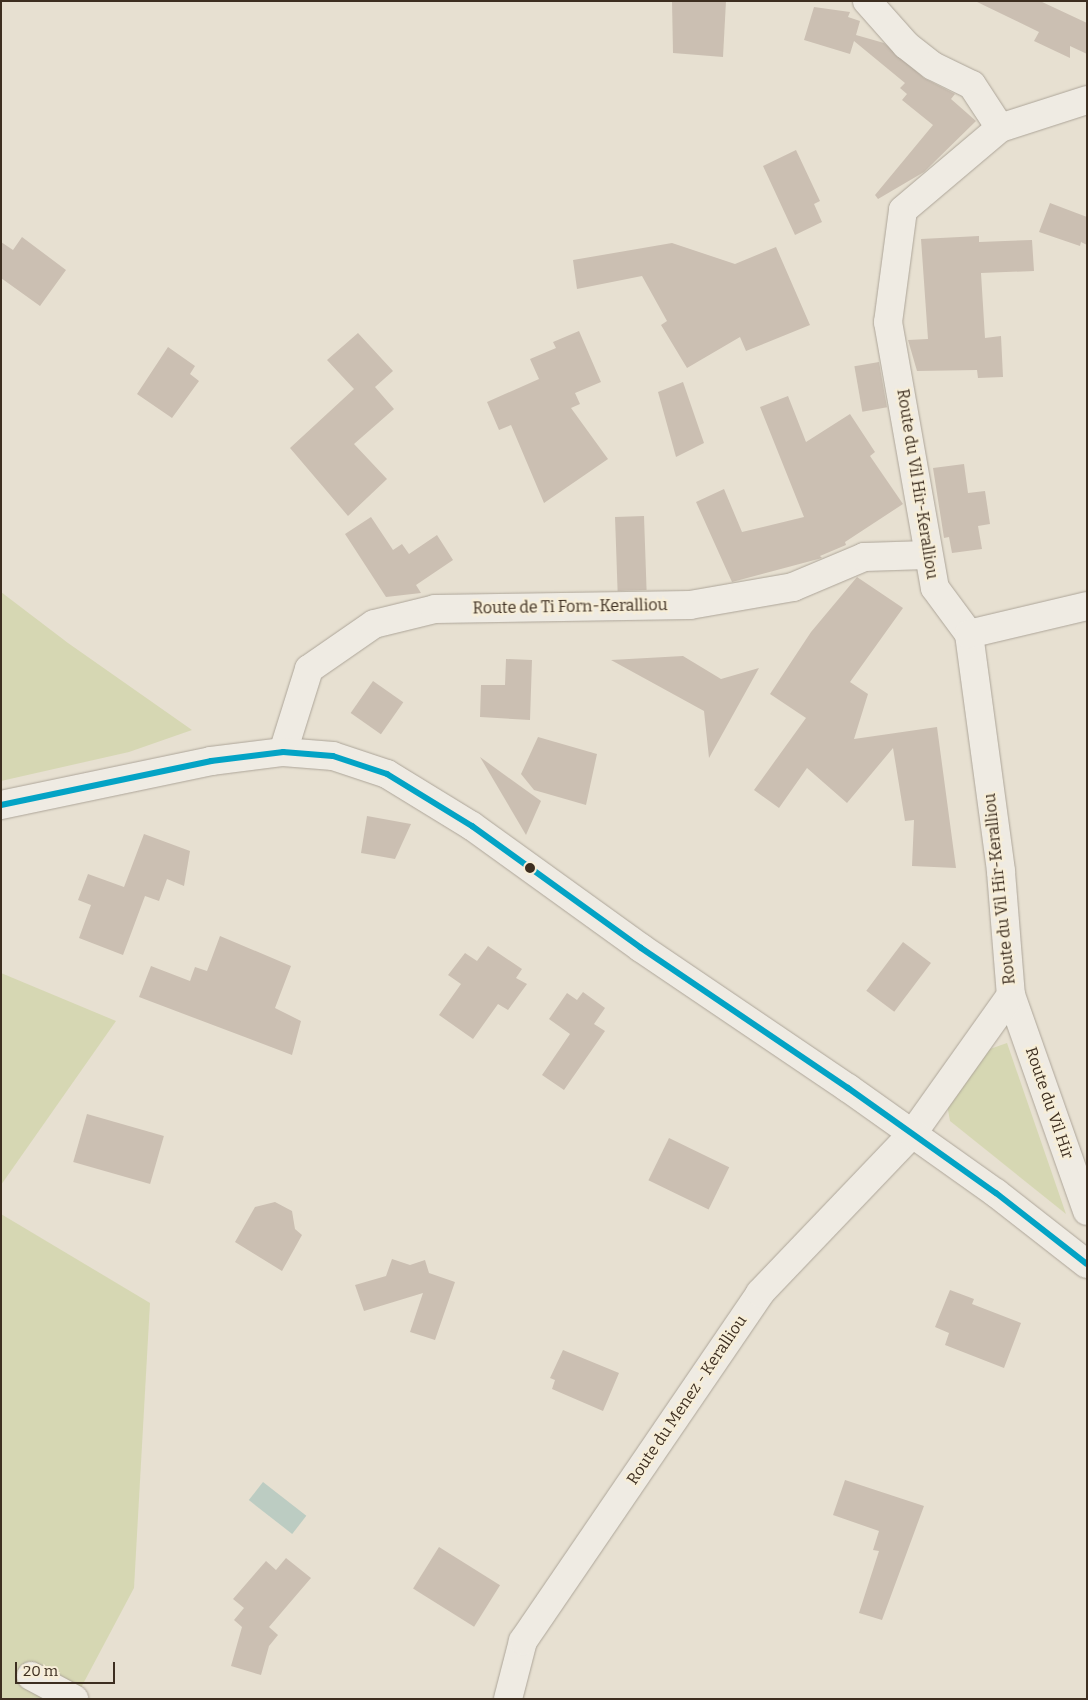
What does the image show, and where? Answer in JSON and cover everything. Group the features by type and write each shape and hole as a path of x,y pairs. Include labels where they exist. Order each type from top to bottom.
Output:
{"street":[{"path":"867,1 906,45 933,66 972,85 1000,128"},
{"name":"Route du Vil Hir-Keralliou","path":"1012,994 1002,872 969,634 935,588 927,555 888,322 903,210 1000,128 1087,100"},
{"name":"Route de Ti Forn-Keralliou","path":"283,752 309,669 374,624 435,609 690,605 793,587 864,557 927,555"},
{"path":"969,634 1087,606"},
{"path":"1,805 211,761 283,752 333,756 387,774 472,826 641,948 913,1133 1086,1259"},
{"name":"Route du Menez - Keralliou","path":"508,1699 524,1641 760,1293 913,1133 1012,994"},
{"name":"Route du Vil Hir","path":"1012,994 1087,1212"},
{"path":"31,1676 74,1699"}],"green space":[{"path":"1,592 68,643 192,730 129,752 1,781"},
{"path":"1,973 116,1021 1,1185"},
{"path":"1007,1043 1066,1214 950,1121 946,1099 990,1049"},
{"path":"1,1214 150,1303 134,1588 75,1699 1,1699"}],"shaded area":[{"path":"263,1482 306,1516 292,1534 249,1500"}],"building":[{"path":"672,1 726,1 723,57 673,53"},
{"path":"975,1 1040,1 1087,23 1087,54 1070,46 1070,58 1034,41 1039,32"},
{"path":"814,7 850,12 848,17 860,21 856,35 884,43 924,78 955,94 951,99 976,121 924,172 878,199 875,195 933,125 902,100 907,94 900,88 905,83 854,41 850,54 804,40"},
{"path":"796,150 820,201 814,204 822,222 795,235 763,166"},
{"path":"1050,203 1087,217 1087,245 1081,242 1080,246 1039,232"},
{"path":"979,236 979,242 1032,240 1034,271 981,273 985,338 1001,336 1003,377 978,378 977,370 917,371 908,340 928,339 921,239"},
{"path":"22,237 66,270 40,306 1,278 1,242 13,250"},
{"path":"672,243 735,264 776,247 810,325 746,351 740,337 687,368 661,325 667,321 642,276 577,289 573,260"},
{"path":"579,331 601,382 575,393 580,404 571,408 608,459 544,503 511,425 499,430 487,402 539,379 530,359 556,348 553,342"},
{"path":"358,333 393,371 375,387 394,409 354,444 387,479 348,516 290,448 354,389 327,360"},
{"path":"168,347 195,366 190,374 199,381 172,418 137,394"},
{"path":"879,362 887,407 862,412 854,366"},
{"path":"683,382 704,443 676,457 658,392"},
{"path":"788,396 806,442 850,414 875,452 870,456 903,504 845,542 846,545 820,556 822,558 732,582 696,502 724,489 742,532 804,517 760,407"},
{"path":"964,464 968,493 985,491 990,524 978,526 982,549 952,553 949,537 944,538 933,468"},
{"path":"644,516 647,590 618,591 615,517"},
{"path":"371,517 393,550 402,544 409,554 437,535 453,560 416,585 421,593 386,597 345,534"},
{"path":"857,577 903,608 850,682 868,694 854,739 937,727 956,868 912,866 914,820 905,821 893,748 847,803 807,768 779,808 754,790 806,718 770,694 811,632"},
{"path":"683,656 721,679 759,668 709,758 704,711 611,660"},
{"path":"506,659 532,660 530,720 480,717 481,685 505,685"},
{"path":"373,681 403,702 381,734 351,713"},
{"path":"538,737 597,754 586,805 534,790 521,774"},
{"path":"480,757 541,801 526,835"},
{"path":"367,816 411,824 395,859 361,853"},
{"path":"144,834 190,851 184,886 167,879 159,901 145,896 123,955 79,938 91,905 78,900 88,874 124,887"},
{"path":"220,936 291,966 275,1008 301,1021 292,1055 139,997 151,966 190,981 195,967 207,971"},
{"path":"903,942 931,963 894,1012 866,991"},
{"path":"488,946 522,969 516,978 527,984 508,1010 498,1004 473,1039 439,1015 461,984 448,975 465,953 477,961"},
{"path":"583,992 605,1008 594,1024 605,1031 564,1090 542,1075 570,1034 549,1019 567,993 577,1000"},
{"path":"87,1114 164,1136 150,1184 73,1162"},
{"path":"669,1138 729,1167 709,1210 648,1180"},
{"path":"275,1202 292,1211 295,1229 302,1235 282,1271 235,1242 255,1207"},
{"path":"392,1259 410,1265 425,1260 429,1273 455,1282 435,1340 410,1332 423,1293 364,1311 355,1285 386,1276"},
{"path":"950,1290 974,1299 972,1304 1021,1323 1004,1368 945,1345 949,1333 935,1327"},
{"path":"563,1350 619,1373 603,1411 552,1389 555,1380 550,1378"},
{"path":"845,1480 924,1506 882,1620 859,1613 879,1551 873,1550 879,1531 833,1515"},
{"path":"439,1547 500,1585 474,1627 413,1589"},
{"path":"286,1558 311,1578 269,1627 278,1635 269,1646 261,1675 231,1666 242,1627 234,1620 244,1608 233,1599 266,1561 276,1570"}],"transit line":[{"path":"1,805 211,761 283,752 333,756 387,774 472,826 641,948 848,1088 996,1193 1087,1264"}]}
